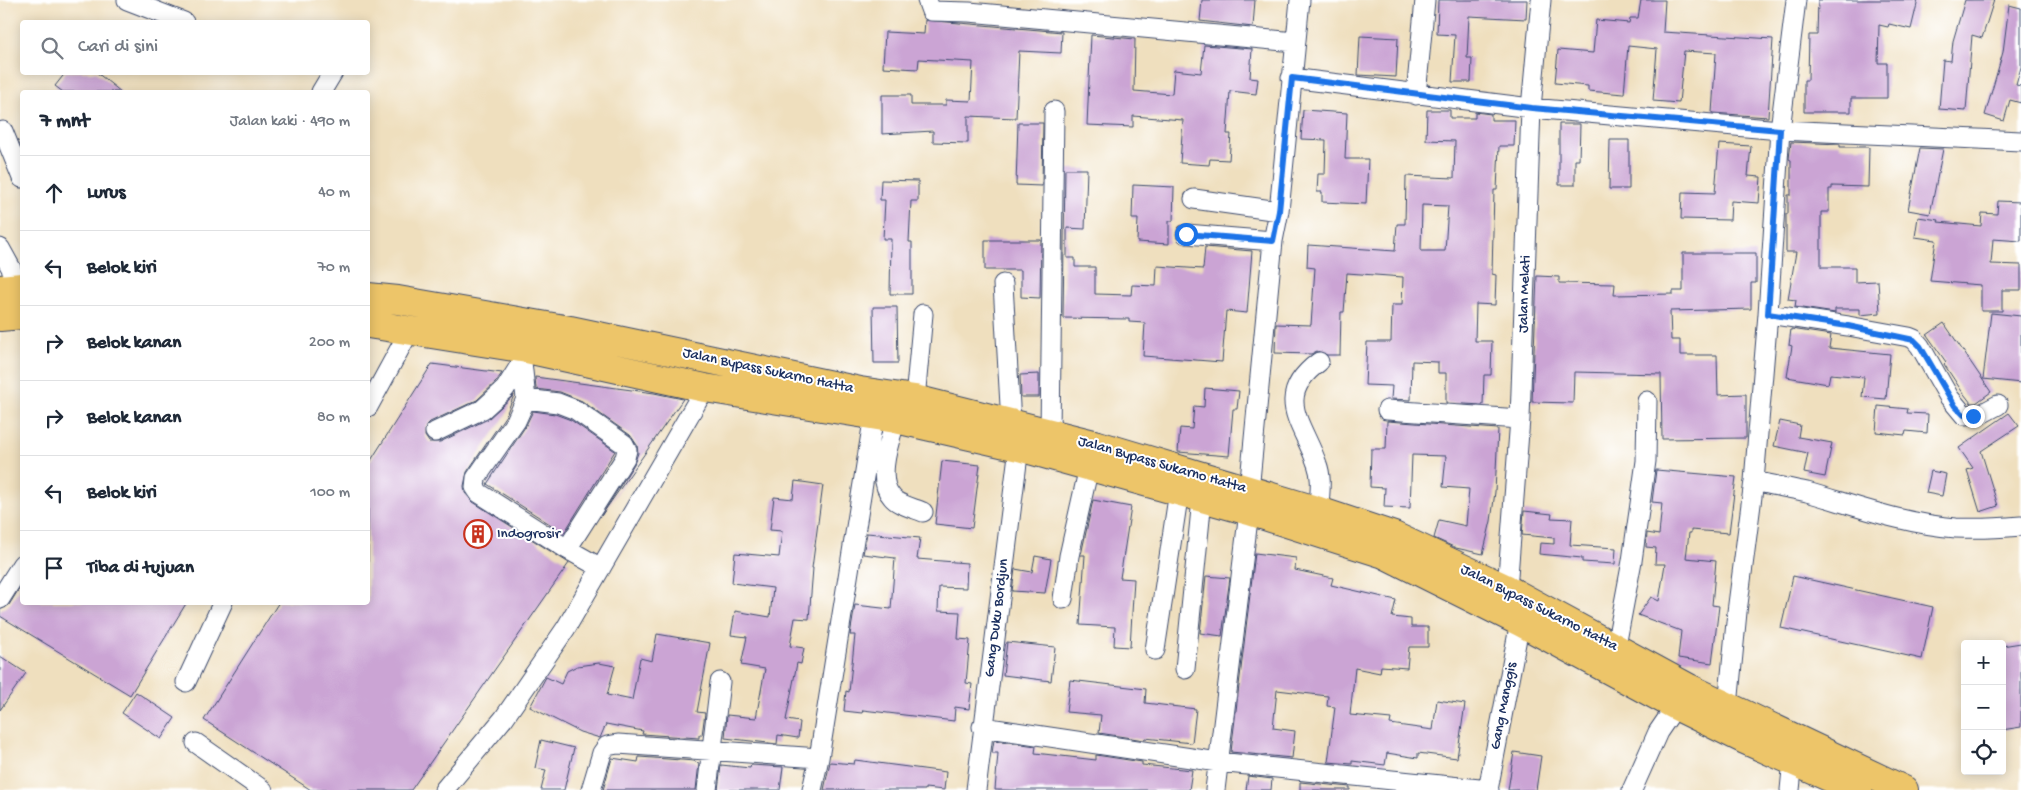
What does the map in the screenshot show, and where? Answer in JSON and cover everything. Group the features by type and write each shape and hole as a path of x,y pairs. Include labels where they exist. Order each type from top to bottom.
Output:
{"highway":[{"name":"Jalan Bypass Sukarno Hatta","path":"370,297 515,320 671,350 860,391 915,399 1015,435 1089,467 1191,494 1319,511 1394,536 1506,589 1616,646 1645,676"},
{"path":"0,317 20,315"},
{"name":"Jalan Bypass Sukarno Hatta","path":"370,324 410,330 524,356 665,379 705,388 885,417 1015,435 1050,433 1098,445 1384,554 1520,622 1645,676 1683,697 1745,740 1858,790"},
{"path":"665,379 671,350"},
{"path":"705,388 711,359"},
{"name":"Jalan Bypass Sukarno Hatta","path":"1683,697 1728,706 1904,790"}],"street":[{"path":"126,0 179,20"},
{"path":"927,0 931,10 1295,42"},
{"path":"1215,790 1249,501 1273,241 1279,211 1300,0"},
{"path":"1416,95 1426,0"},
{"name":"Jalan Melati","path":"1506,589 1520,419 1532,108 1541,0"},
{"path":"1728,706 1737,612 1754,481 1768,314 1780,130 1796,0"},
{"path":"322,90 331,75"},
{"path":"1292,78 1532,108 1780,130 2021,141"},
{"path":"1050,433 1054,111"},
{"path":"3,130 20,173"},
{"path":"1194,199 1279,211"},
{"path":"1186,234 1273,241"},
{"path":"0,248 11,268 13,288"},
{"name":"Gang Duku Bordjun","path":"976,790 1015,435 1004,284"},
{"path":"915,399 923,314"},
{"path":"1768,314 1909,337 1920,346 1949,397 1964,415 1981,414 1998,405"},
{"path":"370,403 410,330"},
{"path":"524,356 526,399 516,421 476,478 475,487 479,494 601,568"},
{"path":"435,432 484,409 505,389 524,356"},
{"path":"1319,362 1309,370 1293,396 1294,412 1318,466 1321,485 1319,511"},
{"path":"444,790 504,718 566,628 705,388"},
{"path":"526,399 558,404 576,410 624,444 627,450 626,458 567,549"},
{"path":"1616,646 1632,561 1646,461 1648,401"},
{"path":"1387,410 1520,419"},
{"path":"885,417 886,454 884,477 886,490 893,499 923,512"},
{"path":"812,790 885,417"},
{"path":"1063,599 1070,548 1089,467"},
{"path":"1754,481 1806,492 1915,522 1956,528 2021,526"},
{"path":"1155,650 1191,494"},
{"path":"1185,669 1191,494"},
{"path":"0,600 20,567"},
{"path":"186,682 222,605"},
{"name":"Gang Manggis","path":"1488,790 1520,622"},
{"path":"707,790 720,682"},
{"path":"1632,790 1654,739 1683,697"},
{"path":"982,727 1218,762 1488,790"},
{"path":"196,743 262,790"},
{"path":"591,790 599,759 607,746 628,744 819,758"},
{"path":"1790,790 1793,760"}],"building":[{"path":"1202,0 1255,0 1253,27 1200,21"},
{"path":"1438,0 1527,0 1526,19 1469,16 1467,58 1472,58 1471,82 1452,82 1455,35 1437,34"},
{"path":"1641,0 1665,0 1663,32 1773,39 1768,117 1712,113 1716,53 1684,51 1679,103 1653,101 1657,49 1628,46 1624,94 1588,91 1588,86 1555,83 1558,50 1593,53 1596,20 1629,23 1630,18 1638,18"},
{"path":"1818,0 1918,0 1911,29 1889,24 1888,27 1879,25 1878,63 1887,63 1887,98 1851,98 1851,112 1804,112 1804,80 1808,80 1809,35 1817,35"},
{"path":"1965,0 1994,0 1982,38 1972,35 1966,111 1939,109 1943,60 1951,61 1953,41"},
{"path":"2009,5 2021,8 2021,67 2016,85 2021,86 2021,103 2010,100 2004,121 1985,115 2003,52"},
{"path":"925,20 1062,32 1061,53 1019,51 1016,118 968,116 968,143 933,142 933,131 882,134 882,95 911,95 911,105 946,105 946,100 971,101 973,62 919,59 918,69 883,67 885,32 924,34"},
{"path":"1091,35 1135,39 1134,91 1172,94 1174,70 1201,73 1204,45 1252,49 1250,78 1258,79 1256,94 1230,91 1227,134 1231,134 1229,160 1210,159 1209,165 1180,163 1183,120 1133,116 1133,127 1087,125"},
{"path":"1360,36 1398,38 1396,77 1358,75"},
{"path":"64,75 100,75 118,90 60,90 55,86"},
{"path":"1303,110 1347,113 1345,159 1368,159 1366,204 1322,202 1322,192 1317,192 1318,174 1325,174 1326,140 1301,139"},
{"path":"1427,110 1450,110 1450,118 1475,118 1475,112 1491,114 1491,120 1515,120 1514,146 1499,146 1497,190 1494,190 1492,274 1496,275 1495,305 1476,304 1475,341 1492,341 1491,375 1484,375 1483,405 1446,403 1446,373 1438,373 1438,362 1412,361 1411,400 1391,399 1392,386 1365,385 1367,342 1391,342 1392,305 1402,305 1403,277 1347,273 1344,312 1341,312 1340,355 1327,355 1317,351 1311,354 1275,353 1276,324 1311,325 1315,268 1307,267 1308,245 1395,251 1397,224 1405,224 1406,176 1454,178 1455,141 1426,140","holes":["1422,205 1448,206 1445,251 1421,251"]},
{"path":"1018,123 1043,123 1042,186 1016,185"},
{"path":"1559,124 1580,124 1579,160 1575,160 1575,185 1559,185"},
{"path":"1610,140 1629,140 1629,189 1609,189"},
{"path":"1791,142 1840,144 1840,147 1869,147 1868,187 1832,186 1832,189 1829,189 1829,212 1821,212 1821,267 1855,267 1855,282 1878,281 1880,313 1860,315 1860,309 1835,309 1835,313 1795,307 1796,300 1788,299 1796,252 1786,252 1786,214 1788,214 1788,195 1791,195 1791,160 1789,159"},
{"path":"1719,144 1751,146 1748,176 1761,177 1759,203 1731,201 1730,220 1681,219 1682,192 1715,193"},
{"path":"1920,148 1943,149 1930,214 1908,210"},
{"path":"1065,169 1087,169 1085,229 1067,228 1067,258 1075,258 1075,267 1095,267 1095,294 1131,295 1132,285 1156,286 1157,266 1203,269 1205,247 1252,251 1247,313 1226,311 1222,362 1143,356 1145,323 1129,322 1129,319 1063,318"},
{"path":"881,180 918,181 918,201 911,201 909,242 912,242 912,294 890,294 891,239 883,239 885,200 880,200"},
{"path":"1133,185 1174,187 1173,221 1169,221 1169,244 1137,242 1138,219 1132,219"},
{"path":"1998,201 2021,202 2021,241 1993,239 1991,264 2021,265 2021,290 2002,290 2002,311 1981,311 1981,285 1930,281 1936,240 1915,237 1918,217 1939,220 1938,222 1981,226 1982,213 1997,214"},
{"path":"985,240 1041,240 1040,298 1021,297 1021,270 985,270"},
{"path":"1683,253 1756,253 1756,283 1751,283 1751,309 1670,311 1671,340 1680,340 1680,355 1717,355 1718,395 1746,394 1746,438 1662,439 1661,374 1574,372 1573,403 1532,402 1537,276 1559,277 1559,283 1615,284 1614,295 1673,294 1673,291 1683,291"},
{"path":"873,307 897,307 898,363 874,363"},
{"path":"1991,313 2021,316 2021,383 1983,379"},
{"path":"1944,323 1991,392 1976,403 1971,403 1961,390 1944,364 1946,362 1927,335"},
{"path":"1791,329 1831,335 1829,348 1890,354 1886,399 1862,397 1864,377 1830,374 1828,384 1787,377 1792,346 1789,345"},
{"name":"Indogrosir","path":"432,364 502,373 496,382 477,400 430,422 426,426 425,436 429,442 440,442 488,419 514,395 506,415 467,472 464,486 465,493 473,502 569,563 411,790 311,790 204,720 277,605 370,605 370,462"},
{"path":"1039,374 1039,397 1021,397 1020,375"},
{"path":"535,377 654,393 683,399 601,516 634,464 638,453 637,445 630,435 582,401 560,392 536,389"},
{"path":"1205,388 1239,391 1237,409 1233,409 1229,456 1178,452 1180,428 1192,429 1194,406 1204,407"},
{"path":"1878,406 1908,409 1907,413 1928,414 1927,433 1906,431 1905,435 1876,432"},
{"path":"533,411 555,414 571,420 615,451 564,533 487,484 525,427"},
{"path":"2009,413 2019,426 1981,451 1998,506 1980,512 1967,470 1973,468 1959,448"},
{"path":"1387,421 1498,429 1495,492 1491,521 1483,554 1456,548 1434,538 1439,520 1466,526 1469,489 1443,487 1446,456 1412,455 1410,508 1384,507 1385,488 1370,487 1371,449 1386,449"},
{"path":"1780,421 1800,425 1798,437 1832,443 1825,477 1804,473 1808,453 1774,446"},
{"path":"942,461 980,465 972,528 935,524"},
{"path":"1656,470 1736,477 1729,533 1691,530 1691,533 1689,533 1686,558 1716,561 1712,605 1719,606 1712,663 1678,658 1681,631 1638,615 1651,597 1659,601 1665,564 1655,564 1656,548 1646,547 1647,533 1659,535 1662,503 1652,502"},
{"path":"1931,471 1946,474 1942,496 1926,493"},
{"path":"795,481 823,485 812,568 809,619 795,618 790,646 804,648 801,664 797,663 786,720 800,722 798,738 778,735 777,744 725,738 727,715 756,718 765,669 741,665 747,637 731,635 735,611 770,617 773,588 732,583 735,553 779,557 782,531 770,530 774,497 793,499"},
{"path":"1093,500 1131,507 1120,578 1134,579 1130,647 1114,646 1115,627 1080,625 1085,555 1081,555"},
{"path":"1524,511 1552,514 1551,518 1572,519 1570,545 1616,548 1615,564 1582,562 1582,558 1539,554 1540,543 1554,544 1554,538 1522,535"},
{"path":"867,533 920,538 917,559 967,563 966,588 939,587 938,611 960,612 958,639 970,640 966,683 972,684 969,709 955,707 954,721 863,710 862,713 844,711 846,691 849,692 855,635 850,635 855,605 891,609 895,558 863,554"},
{"path":"1255,553 1296,558 1295,570 1333,578 1331,585 1396,600 1392,617 1411,619 1411,627 1428,627 1428,647 1409,647 1407,668 1381,666 1380,673 1355,668 1350,715 1391,719 1390,724 1433,730 1437,700 1465,704 1457,758 1418,753 1418,758 1387,753 1385,765 1352,761 1352,764 1328,762 1335,707 1327,706 1328,696 1277,690 1273,728 1295,731 1292,758 1231,752"},
{"path":"1035,556 1051,559 1045,593 1012,591 1015,569 1032,572"},
{"path":"1206,576 1230,578 1222,636 1200,633"},
{"path":"1793,576 1933,607 1922,659 1781,628"},
{"path":"20,587 20,605 185,605 130,695 0,616 0,610 9,605"},
{"path":"657,634 710,643 697,712 705,713 702,735 699,735 699,738 642,734 643,731 606,724 600,738 580,732 530,707 546,677 561,684 567,671 577,666 599,663 615,666 607,695 632,700 640,658 652,661"},
{"path":"1007,642 1055,647 1051,681 1003,675"},
{"path":"2021,643 2021,727 2006,729 2006,685 2006,645"},
{"path":"0,656 26,673 0,710"},
{"path":"1070,680 1146,689 1145,703 1196,709 1192,743 1145,738 1144,740 1099,733 1101,715 1066,712"},
{"path":"136,692 175,718 161,739 122,713"},
{"path":"541,740 574,748 564,790 541,790 546,770 535,768"},
{"path":"994,740 1036,746 1035,753 1096,760 1096,755 1142,762 1142,765 1192,770 1189,790 995,790 998,753 992,753"},
{"path":"1514,752 1541,756 1536,790 1508,790"},
{"path":"639,757 695,761 699,763 696,790 603,790 612,758 638,762"},
{"path":"855,760 946,772 944,790 925,788 925,790 824,790 830,762 854,764"},
{"path":"721,765 750,768 751,765 783,767 780,790 718,790"},
{"path":"1248,776 1272,779 1271,790 1246,790"},
{"path":"1300,782 1350,787 1350,790 1300,790"}],"place":[{"name":"Indogrosir","path":"478,534"}],"route":[{"path":"1186,234 1273,241 1279,211 1292,78 1532,108 1780,130 1768,314 1909,337 1920,346 1955,406 1964,415 1973,416"}]}
